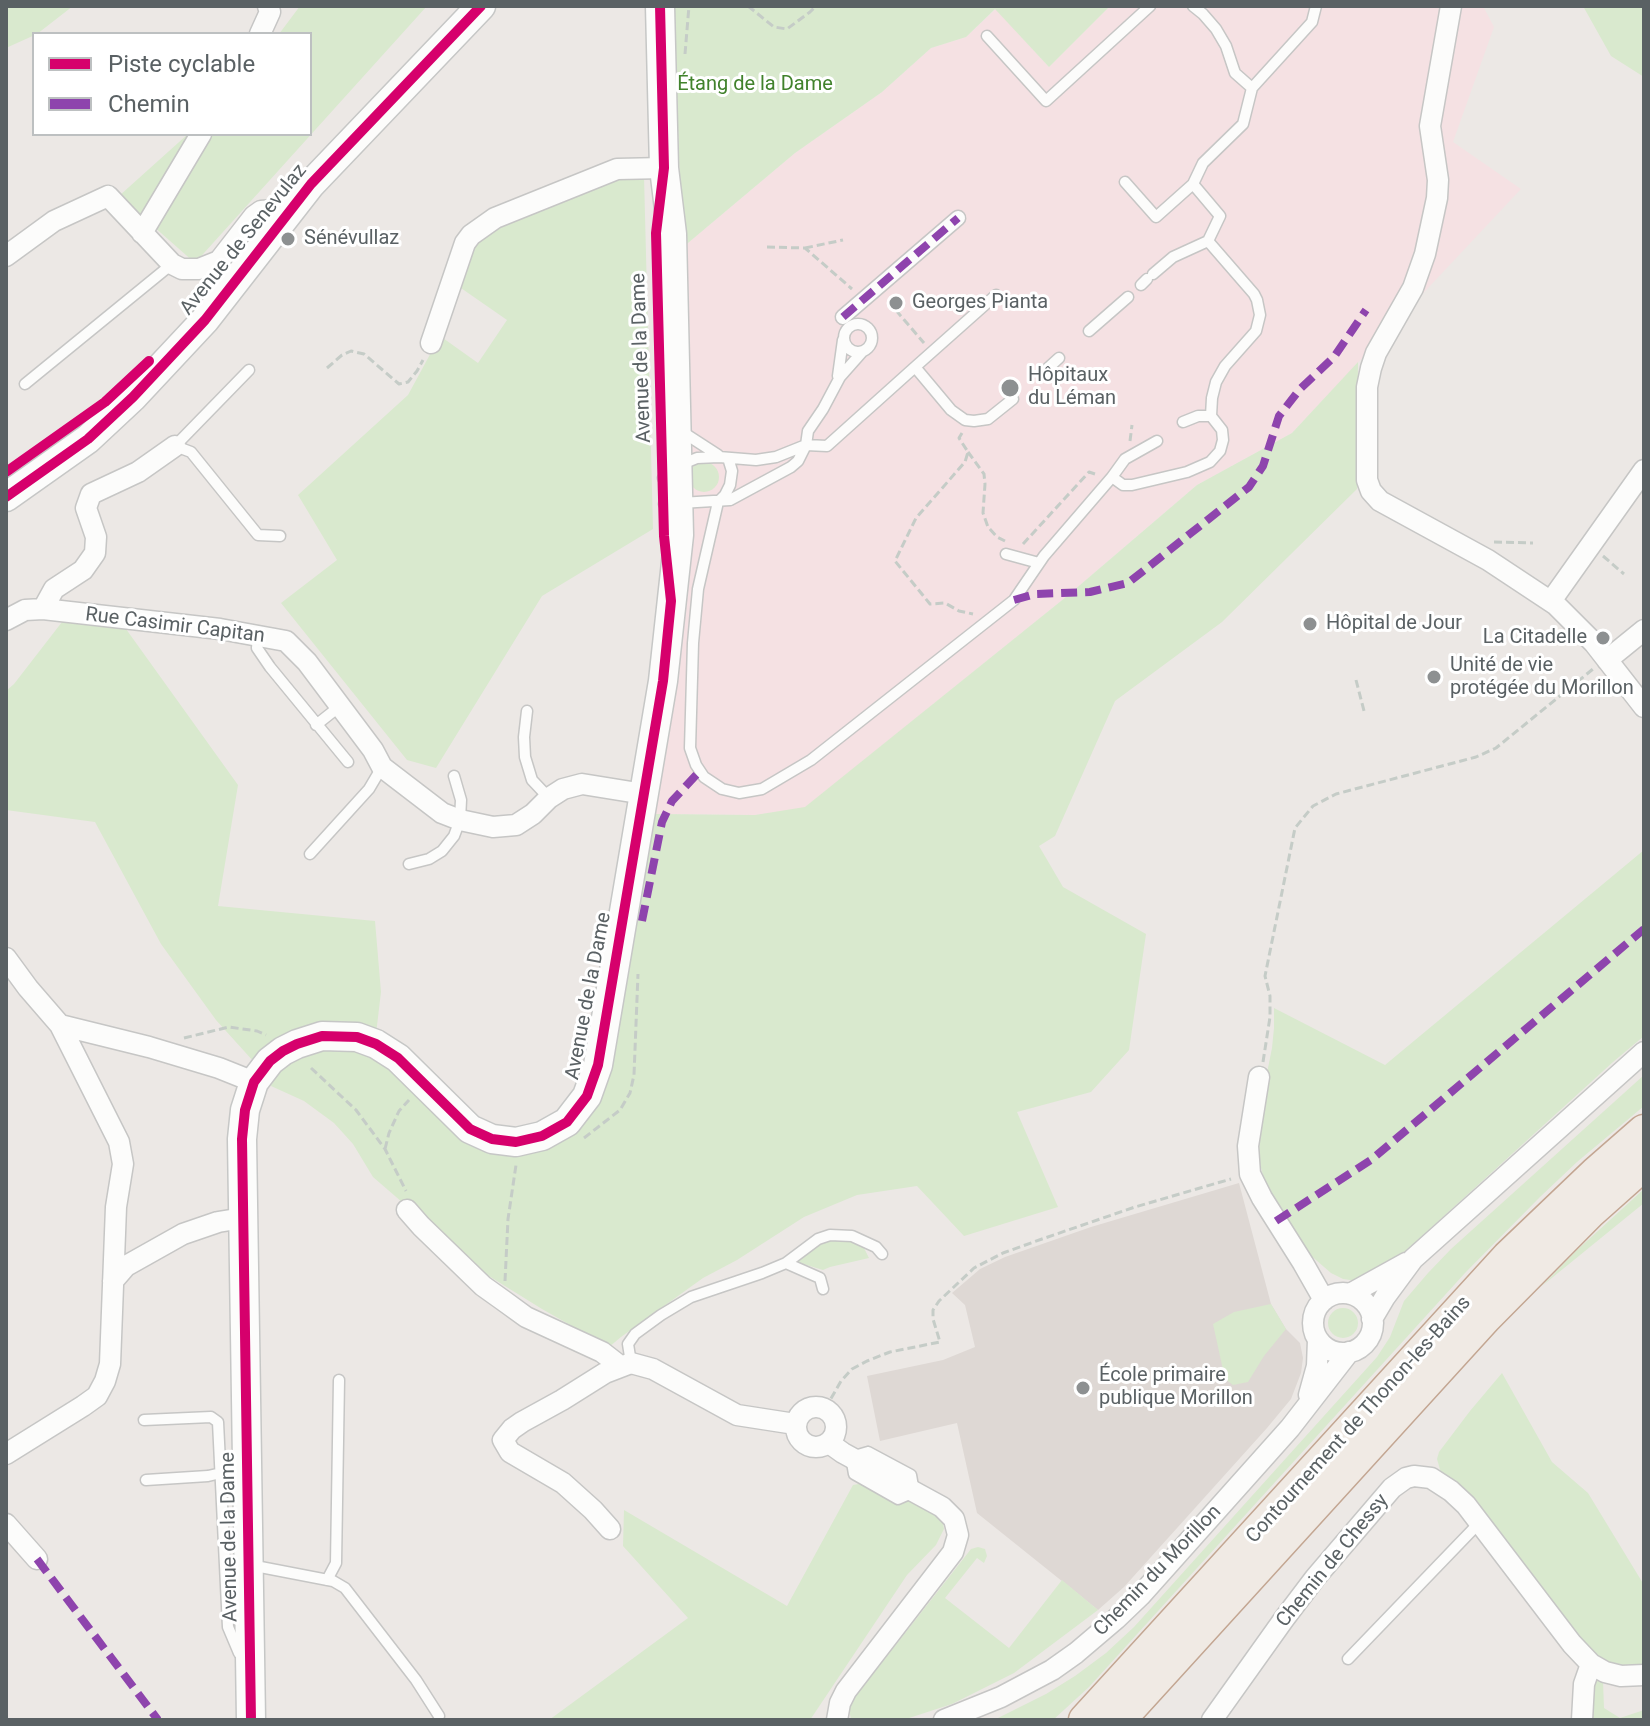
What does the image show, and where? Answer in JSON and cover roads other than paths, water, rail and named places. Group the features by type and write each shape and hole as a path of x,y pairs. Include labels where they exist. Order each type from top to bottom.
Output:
{"highway":[{"name":"Contournement de Thonon-les-Bains","path":"1085,1720 1508,1257 1573,1193 1644,1131"},
{"name":"Contournement de Thonon-les-Bains","path":"1119,1720 1485,1318 1590,1212 1644,1164"}],"main road":[{"name":"Avenue de Senevulaz","path":"6,497 102,428 133,397 205,320 333,160 481,6"},
{"name":"Avenue de la Dame","path":"251,1720 243,1130 254,1082 270,1061 289,1047 315,1038 349,1036 387,1050 406,1065 464,1125 485,1137 508,1142 524,1141 550,1133 567,1122 587,1096 601,1054 663,681 671,601 665,557 676,427 672,234 664,168 660,6"},
{"name":"Avenue de la Dame","path":"664,168 656,233 670,488"},
{"name":"Avenue de Senevulaz","path":"6,480 109,409 168,358"}],"street":[{"path":"261,32 270,12 268,6"},
{"path":"1451,6 1430,126 1438,180 1437,198 1425,254 1413,288 1376,353 1371,368 1367,387 1367,480 1380,501 1483,549 1551,601 1584,631 1603,662 1644,707"},
{"path":"142,233 200,136"},
{"path":"431,343 465,243 471,235 495,218 617,169 664,168"},
{"path":"6,256 54,221 108,196 172,264 188,270 209,267 224,257 257,213 269,210 287,214"},
{"path":"843,317 958,218"},
{"name":"Rue Casimir Capitan","path":"43,609 54,589 83,570 93,557 96,537 86,508 91,494 138,472 175,446"},
{"path":"1551,601 1644,470"},
{"name":"Rue Casimir Capitan","path":"8,614 43,609 220,629 286,641 307,662 373,750 382,767 442,813 460,820 493,827 516,825 563,789 582,784 644,794"},
{"path":"1603,662 1644,630"},
{"path":"6,958 60,1025 119,1142 123,1164 116,1207 110,1364 105,1381 97,1396 6,1454"},
{"path":"60,1025 149,1047 254,1082"},
{"path":"1372,1319 1413,1259 1644,1052"},
{"path":"1259,1077 1248,1146 1250,1174 1324,1300"},
{"path":"407,1210 483,1286 526,1317 625,1364 653,1369 737,1415 795,1424"},
{"path":"113,1281 126,1266 183,1234 218,1222 243,1218"},
{"path":"1350,1294 1365,1303 1372,1319 1372,1328 1367,1340 1357,1349 1332,1351 1318,1340 1314,1332 1313,1319 1324,1300 1336,1294 1350,1294 1413,1259"},
{"name":"Chemin du Morillon","path":"1303,1411 1316,1373 1318,1340"},
{"name":"Chemin du Morillon","path":"944,1720 991,1702 1052,1670 1098,1636 1140,1596 1290,1428 1349,1352"},
{"path":"610,1529 563,1483 510,1452 503,1440 522,1422 625,1364"},
{"path":"817,1407 831,1413 836,1432 829,1443 813,1448 799,1440 795,1424 803,1411 817,1407"},
{"path":"829,1443 949,1512 957,1527 953,1552 846,1691 837,1720"},
{"name":"Chemin de Chessy","path":"1212,1720 1299,1598 1398,1482 1414,1476 1431,1478 1451,1491 1480,1522 1572,1644 1591,1664"},
{"path":"6,1524 37,1559"},
{"path":"1582,1720 1584,1684 1591,1664 1621,1676 1644,1675"}],"lane":[{"path":"987,36 1046,101 1150,6"},
{"path":"1193,6 1216,29 1226,46 1235,73 1252,88"},
{"path":"1125,182 1156,217 1193,184 1203,163 1243,124 1252,88 1312,22 1316,6"},
{"path":"1147,279 1173,257 1208,241 1220,216 1193,184"},
{"path":"1112,477 1123,485 1132,485 1187,472 1210,462 1220,451 1222,430 1211,416 1216,382 1225,366 1256,331 1260,308 1254,294 1208,241"},
{"path":"25,384 172,264"},
{"path":"837,382 845,332 852,325 866,327 871,333 869,347 843,372 808,431 806,445 798,461 791,467 735,498 718,502 670,488 697,458 750,460 770,458 806,445 827,446 996,295"},
{"path":"1089,331 1128,297"},
{"path":"844,338 848,349 863,351"},
{"path":"1048,368 1059,358"},
{"path":"915,367 951,410 965,420 988,419 1013,399"},
{"path":"249,370 175,446 191,452 258,535 280,536"},
{"path":"1183,422 1198,416 1211,416"},
{"path":"676,427 724,457 732,471 730,485 718,502 698,589 690,748 699,772 722,789 739,793 754,791 803,766 1014,600 1039,563 1125,459 1157,441"},
{"path":"1006,554 1039,563"},
{"path":"258,636 257,648 270,667 348,762"},
{"path":"316,725 340,706"},
{"path":"527,711 525,757 532,780 549,798"},
{"path":"310,854 369,789 382,767"},
{"path":"409,864 429,859 442,851 454,836 460,820 461,800 454,776"},
{"path":"625,1364 628,1344 635,1334 661,1315 691,1297 786,1263 818,1239 830,1235 852,1236 876,1247 882,1254"},
{"path":"786,1263 820,1278 823,1289"},
{"path":"327,1580 336,1563 339,1380"},
{"path":"144,1420 211,1417 218,1422 228,1627 239,1653 249,1659"},
{"path":"146,1480 221,1473"},
{"path":"1348,1659 1480,1522"},
{"path":"249,1564 339,1584 352,1595 439,1716"}],"place":[{"name":"Sénévullaz","path":"288,239"},
{"name":"Georges Pianta","path":"896,303"},
{"name":"Hôpitaux du Léman","path":"1010,388"},
{"name":"Hôpital de Jour","path":"1310,624"},
{"name":"La Citadelle","path":"1603,638"},
{"name":"Unité de vie protégée du Morillon","path":"1434,677"},
{"name":"École primaire publique Morillon","path":"1083,1388"}],"park label":[{"name":"Étang de la Dame","path":"755,85"}]}
